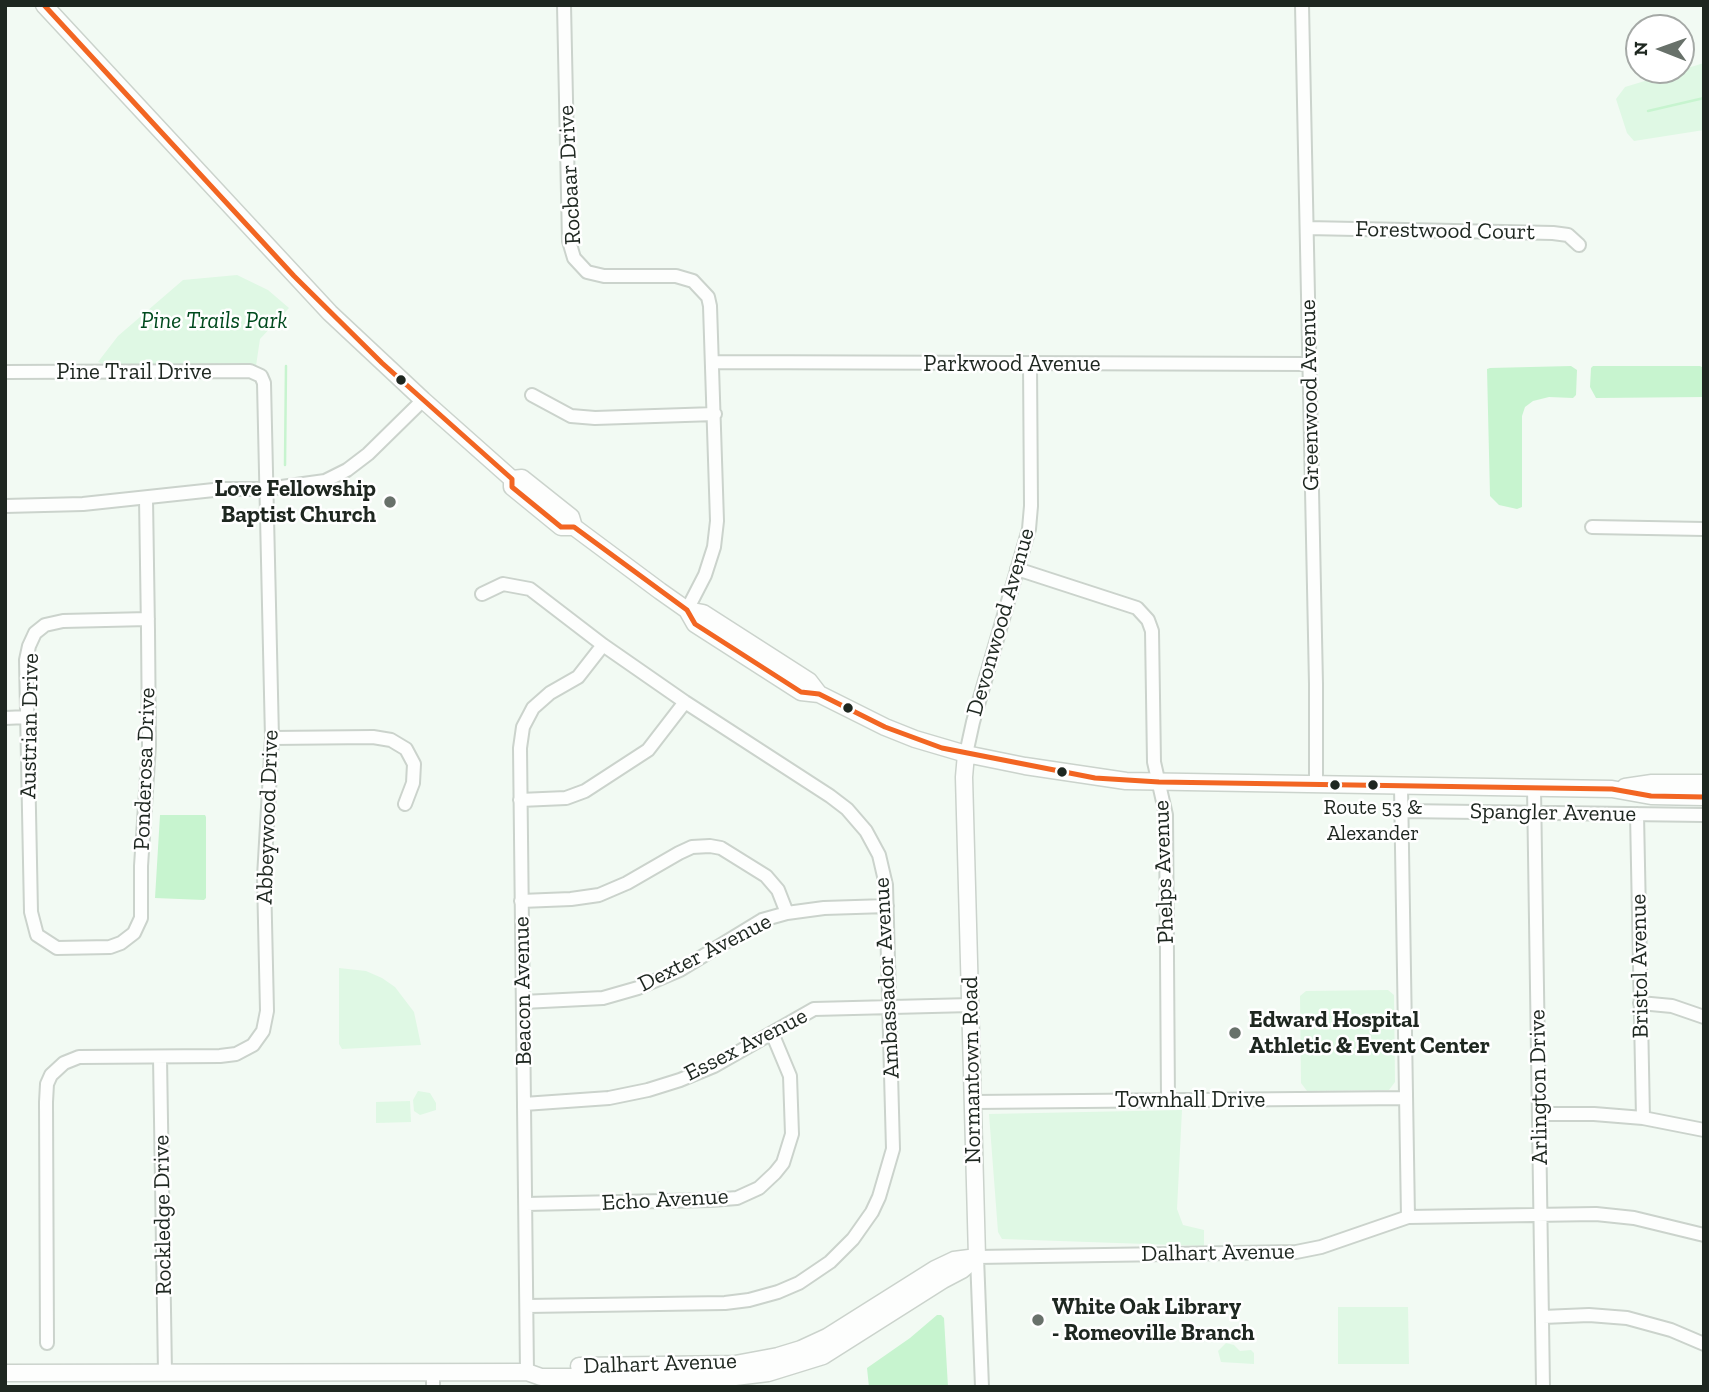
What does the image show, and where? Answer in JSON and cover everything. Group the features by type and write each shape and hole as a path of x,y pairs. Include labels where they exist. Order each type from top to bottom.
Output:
{"main road":[{"path":"44,5 294,276 423,400 512,478 522,478 571,517 574,527 687,610 703,613 809,681 819,694 885,727 966,754 1078,775 1159,782 1612,789 1652,783 1704,783"},
{"name":"Normantown Road","path":"966,754 964,777 977,1257"},
{"path":"1612,789 1651,796 1704,797"},
{"name":"Dalhart Avenue","path":"5,1373 165,1373 433,1380 527,1373 542,1367 735,1376 827,1337 935,1269 954,1260 977,1257"}],"street":[{"name":"Rocbaar Drive","path":"564,5 569,241 574,258 587,272 604,276 676,276 693,281 708,297 710,306 718,521 714,547 705,575 687,610"},
{"name":"Greenwood Avenue","path":"1302,5 1316,784"},
{"name":"Forestwood Court","path":"1307,228 1553,233 1568,234 1579,245"},
{"name":"Parkwood Avenue","path":"714,362 1309,364"},
{"name":"Devonwood Avenue","path":"966,754 971,726 1029,529 1030,363"},
{"name":"Pine Trail Drive","path":"5,372 250,371 261,376"},
{"name":"Abbeywood Drive","path":"47,1343 46,1072 79,1057 236,1054 253,1045 263,1031 267,1012 264,877 272,738 264,383 261,376"},
{"path":"532,395 570,416 607,418 715,414"},
{"path":"5,506 83,504 223,489 267,489 325,481 347,470 368,454 423,400"},
{"name":"Ponderosa Drive","path":"37,935 57,947 110,947 134,933 141,918 141,866 149,746 146,498"},
{"path":"1592,527 1704,528"},
{"name":"Phelps Avenue","path":"1017,569 1137,608 1148,620 1152,631 1154,762 1166,814 1168,1100"},
{"name":"Ambassador Avenue","path":"482,594 503,584 530,589 603,645 685,702 847,809 866,831 878,855 886,885 894,1133 885,1181 872,1212 853,1239 830,1262 790,1287 762,1297 736,1302 527,1306"},
{"name":"Austrian Drive","path":"37,935 31,912 26,660 35,633 46,625 63,621 148,619"},
{"name":"Beacon Avenue","path":"527,1373 520,748 523,727 533,708 550,693 578,677 603,645"},
{"path":"520,800 566,798 585,791 648,750 685,702"},
{"path":"5,718 27,717"},
{"path":"272,738 373,737 391,740 406,749 414,764 413,783 405,804"},
{"path":"1401,787 1408,1217"},
{"name":"Arlington Drive","path":"1534,788 1543,1387"},
{"name":"Spangler Avenue","path":"1402,811 1704,815"},
{"name":"Bristol Avenue","path":"1637,814 1643,1118"},
{"path":"521,901 599,895 692,847 710,846 721,848 765,876 778,890 787,913"},
{"name":"Dexter Avenue","path":"523,1002 603,998 638,988 680,970 762,920 787,913 887,906"},
{"path":"1640,1003 1672,1006 1704,1017"},
{"name":"Essex Avenue","path":"524,1104 609,1098 648,1090 714,1066 814,1009 971,1004"},
{"name":"Echo Avenue","path":"526,1205 711,1200 737,1198 759,1188 783,1163 792,1135 790,1076 772,1033"},
{"name":"Rockledge Drive","path":"160,1057 165,1373"},
{"name":"Townhall Drive","path":"974,1102 1406,1098"},
{"path":"1539,1114 1594,1114 1643,1118 1704,1130"},
{"name":"Dalhart Avenue","path":"977,1257 1296,1252 1321,1247 1408,1217 1596,1213 1634,1218 1704,1235"},
{"name":"Normantown Road","path":"977,1257 982,1387"},
{"path":"1543,1317 1589,1315 1627,1318 1671,1330 1704,1344"}],"green space":[{"path":"1704,63 1704,130 1634,141 1627,133 1616,99 1625,87 1635,84 1695,84 1695,66"},
{"name":"Pine Trails Park","path":"237,275 268,290 289,308 260,339 256,366 109,366 98,362 118,336 183,280"},
{"path":"339,968 366,971 395,987 414,1012 421,1045 342,1049 339,1044"},
{"path":"1388,990 1394,995 1395,1082 1389,1090 1307,1091 1301,1083 1300,996 1306,991"},
{"path":"418,1091 430,1093 436,1103 436,1110 420,1115 414,1111 413,1100"},
{"path":"410,1101 411,1122 376,1123 376,1102"},
{"path":"1182,1110 1177,1209 1183,1225 1204,1230 1204,1246 1002,1239 998,1232 989,1114"},
{"path":"1338,1307 1408,1307 1409,1364 1338,1364"},
{"path":"1226,1343 1234,1345 1240,1351 1251,1350 1254,1353 1254,1364 1221,1362 1218,1351"}],"shaded area":[{"path":"1571,366 1577,370 1576,395 1573,398 1549,397 1533,401 1525,407 1522,416 1522,507 1517,509 1499,505 1490,496 1487,369"},
{"path":"1593,366 1700,366 1704,368 1704,397 1596,398 1590,387"},
{"path":"160,815 205,815 204,900 155,898"},
{"path":"937,1315 944,1318 948,1387 869,1387 867,1368"}],"waterway":[{"path":"1648,111 1704,98"},
{"path":"285,465 286,366"}],"transit line":[{"path":"44,5 294,276 382,363 512,479 512,487 561,527 574,527 687,610 695,624 801,692 819,694 885,727 942,748 1095,778 1159,782 1612,789 1651,796 1704,797"}],"place":[{"name":"Love Fellowship Baptist Church","path":"390,502"},
{"name":"Route 53 & Alexander","path":"1373,785"},
{"name":"Edward Hospital Athletic & Event Center","path":"1235,1033"},
{"name":"White Oak Library - Romeoville Branch","path":"1038,1320"}]}
